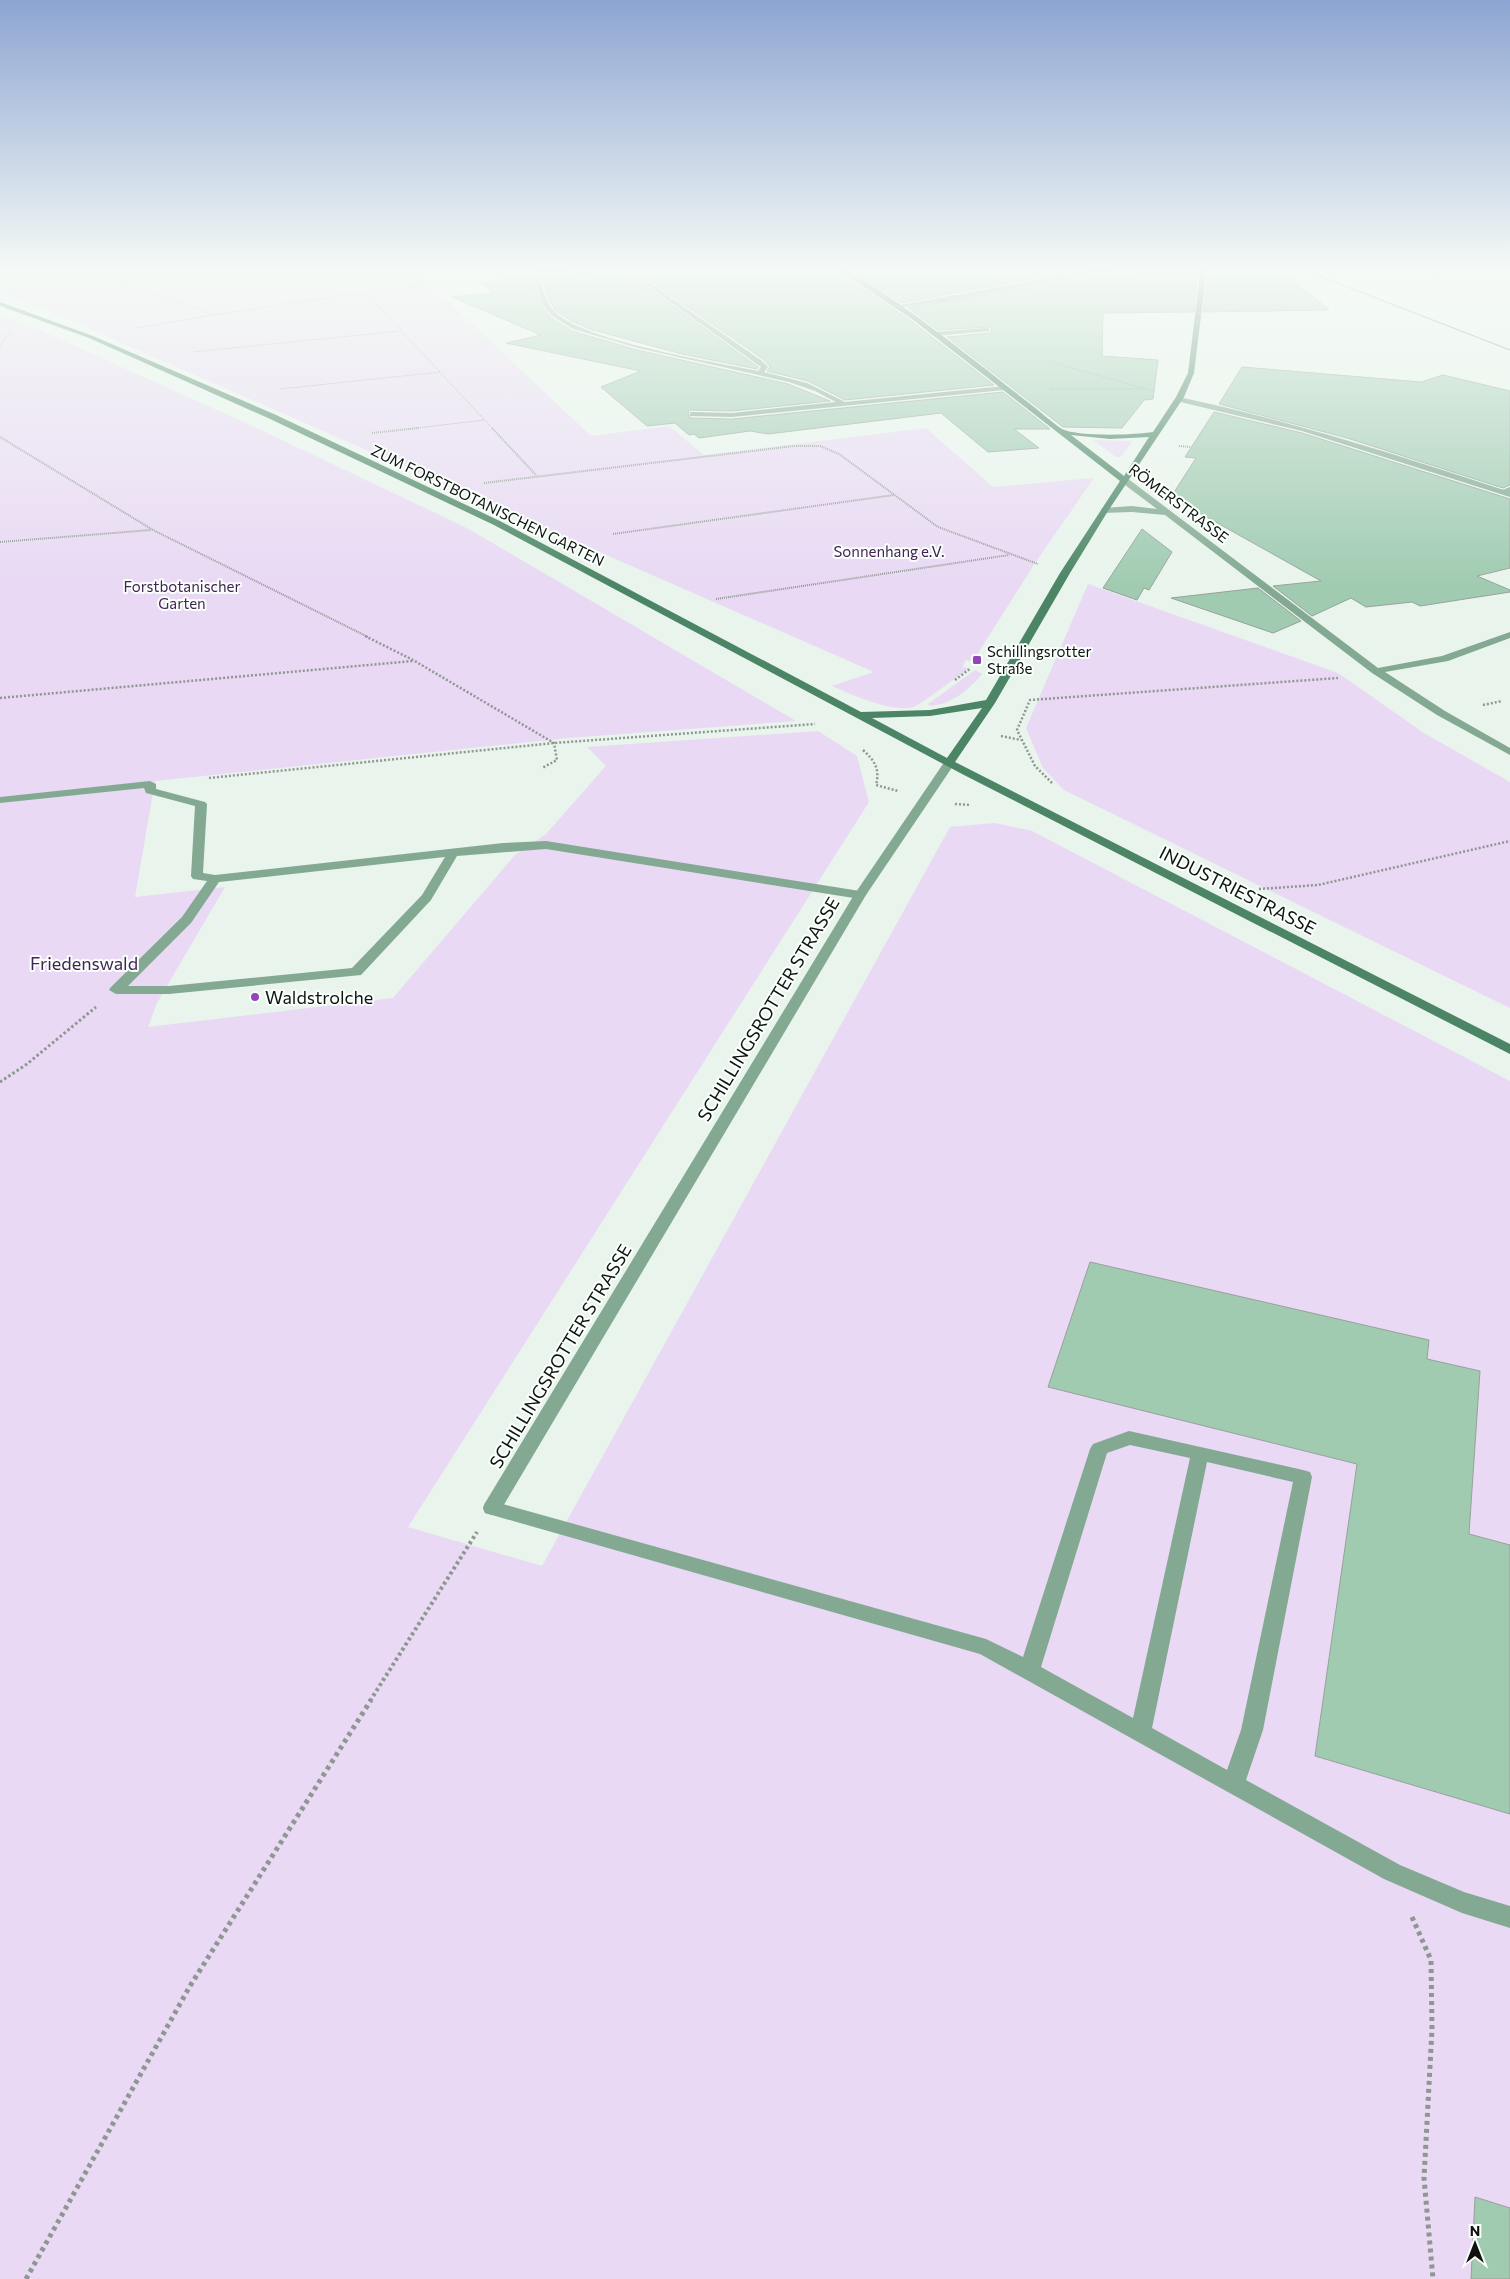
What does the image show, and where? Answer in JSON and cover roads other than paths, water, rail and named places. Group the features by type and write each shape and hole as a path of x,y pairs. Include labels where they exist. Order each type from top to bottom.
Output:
{"street":[{"name":"ZUM FORSTBOTANISCHEN GARTEN","path":"174,373 271,416 488,519 861,715 948,763"},
{"path":"760,373 811,386 829,394 842,403"},
{"name":"RÖMERSTRASSE","path":"985,373 1376,671 1441,713 1510,752"},
{"name":"SCHILLINGSROTTER STRASSE","path":"1028,1671 986,1647 492,1508 860,896 990,703 1065,573 1124,480 1180,398 1191,373"},
{"path":"693,414 732,415 1004,388"},
{"path":"1180,398 1222,407 1420,464 1510,495"},
{"path":"1061,431 1104,437 1132,437 1156,434"},
{"path":"1501,492 1510,489"},
{"path":"1104,511 1132,509 1168,513"},
{"path":"1376,671 1444,659 1510,635"},
{"path":"861,715 930,713 990,703"},
{"name":"INDUSTRIESTRASSE","path":"948,763 1510,1050"},
{"path":"0,800 150,784 150,791 201,804 197,876 215,879 453,853 546,846 860,896"},
{"path":"215,879 187,920 116,990 169,990 356,972 427,897 453,853"},
{"path":"1232,1785 1252,1730 1303,1477 1129,1438 1099,1449 1028,1671 1232,1785 1392,1872 1462,1902 1510,1917"},
{"path":"1140,1734 1200,1454"}],"place":[{"name":"Schillingsrotter Straße","path":"977,660"},
{"name":"Waldstrolche","path":"255,997"}],"park label":[{"name":"Sonnenhang e.V.","path":"889,551"},
{"name":"Forstbotanischer Garten","path":"182,594"},
{"name":"Friedenswald","path":"84,963"}]}
